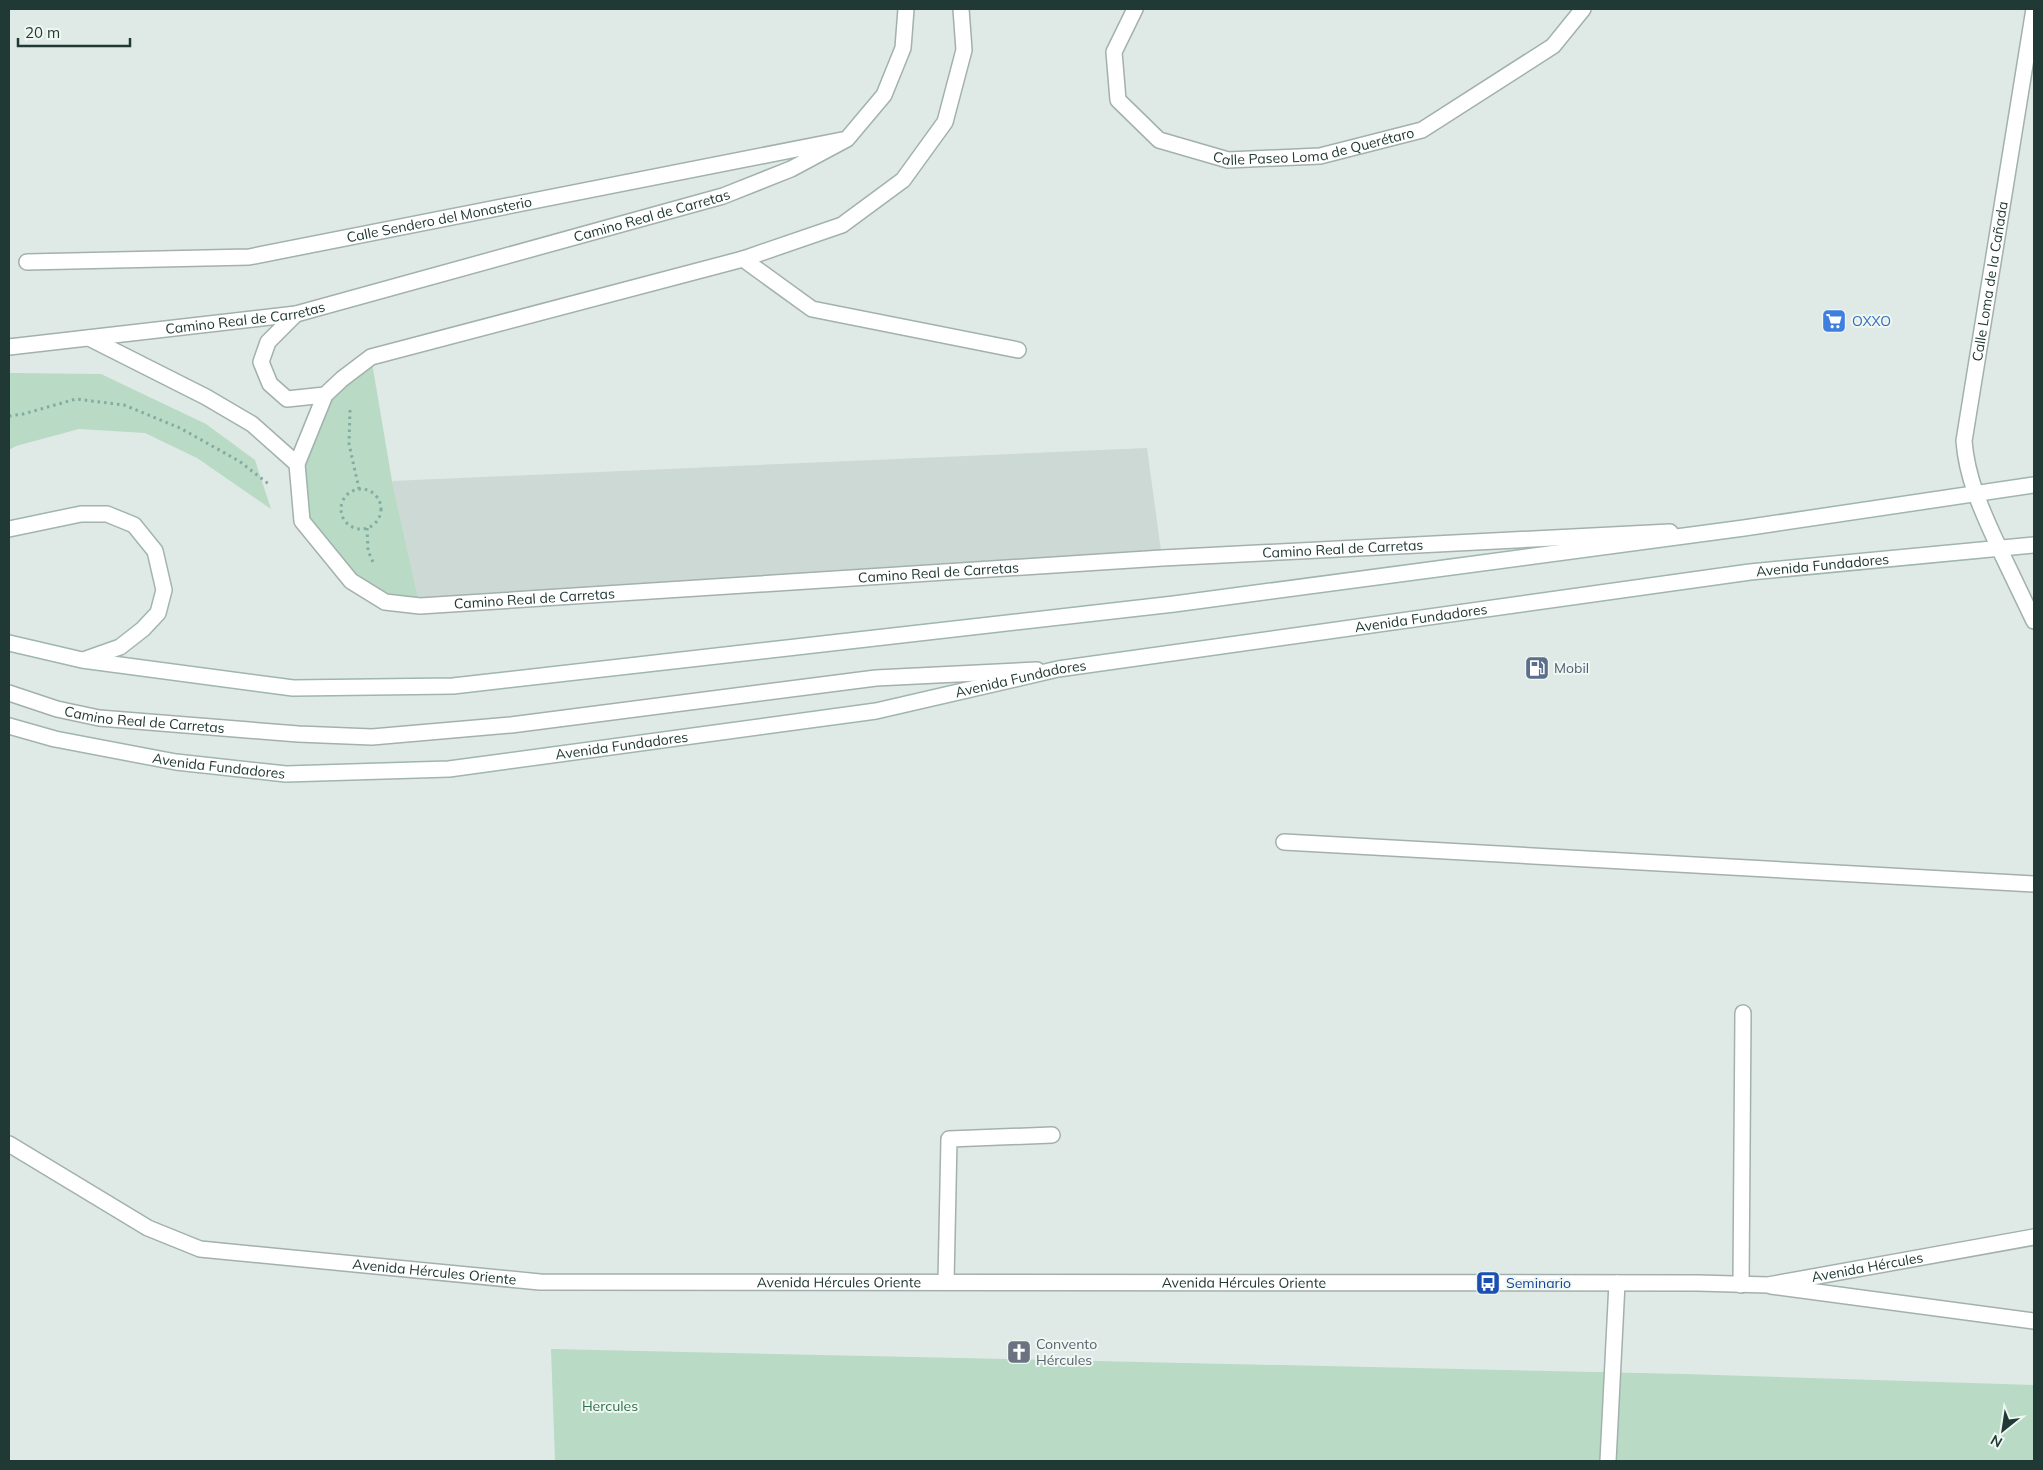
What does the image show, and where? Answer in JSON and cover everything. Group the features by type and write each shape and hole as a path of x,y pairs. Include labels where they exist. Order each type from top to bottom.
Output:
{"street":[{"name":"Camino Real de Carretas","path":"9,348 296,314 723,196 791,168 847,139 884,95 903,48 906,9"},
{"name":"Camino Real de Carretas","path":"961,9 964,50 945,122 902,180 842,225 743,259 372,357 342,379 325,395 297,464 303,525 351,581 385,602 420,606 1162,558 1744,528"},
{"name":"Calle Paseo Loma de Querétaro","path":"1135,9 1114,52 1118,100 1160,140 1228,160 1320,156 1422,130 1553,46 1583,9"},
{"name":"Calle Loma de la Cañada","path":"2034,9 1964,442 1975,495 1998,548 2034,620"},
{"name":"Calle Sendero del Monasterio","path":"28,262 249,257 847,139"},
{"path":"743,259 812,309 1018,350"},
{"path":"296,314 268,342 261,362 270,384 287,399 325,395"},
{"path":"89,338 206,397 252,424 297,464"},
{"path":"9,643 82,660 293,688 453,686 1174,604 1744,528 2034,485"},
{"path":"9,529 81,514 107,514 134,524 156,551 164,590 158,613 143,629 120,647 82,660"},
{"name":"Avenida Fundadores","path":"9,726 55,739 176,762 286,774 449,769 876,711 1058,669 1750,572 2034,545"},
{"name":"Camino Real de Carretas","path":"9,693 57,710 99,718 298,734 372,737 511,725 876,678 1058,669"},
{"path":"1284,842 2034,884"},
{"path":"1741,1285 1743,1013"},
{"path":"946,1282 949,1139 1052,1134"},
{"name":"Avenida Hércules Oriente","path":"9,1144 148,1228 200,1249 540,1282 1698,1283"},
{"name":"Avenida Hércules","path":"1698,1283 1768,1285 2034,1237"},
{"path":"1608,1461 1616,1283"},
{"path":"1768,1285 2034,1321"}],"path":[{"path":"9,416 76,399 124,405 189,433 239,461 272,487"},
{"path":"354,402 350,411 349,444 359,489"},
{"path":"359,489 366,489 377,496 381,508 378,521 361,529 348,524 341,513 341,506 348,494 359,489"}],"shaded area":[{"path":"1147,448 1162,558 420,606 392,481"}],"green space":[{"path":"371,357 392,481 420,606 385,602 351,581 303,525 297,464 325,395"},
{"path":"9,373 101,374 206,424 255,460 271,509 197,458 145,433 79,429 16,446 9,450"},
{"name":"Hercules","path":"551,1349 1684,1374 2034,1385 2034,1461 555,1461"}],"place":[{"name":"OXXO","path":"1834,321"},
{"name":"Mobil","path":"1537,668"},
{"name":"Seminario","path":"1488,1283"},
{"name":"Convento Hércules","path":"1019,1352"}]}
